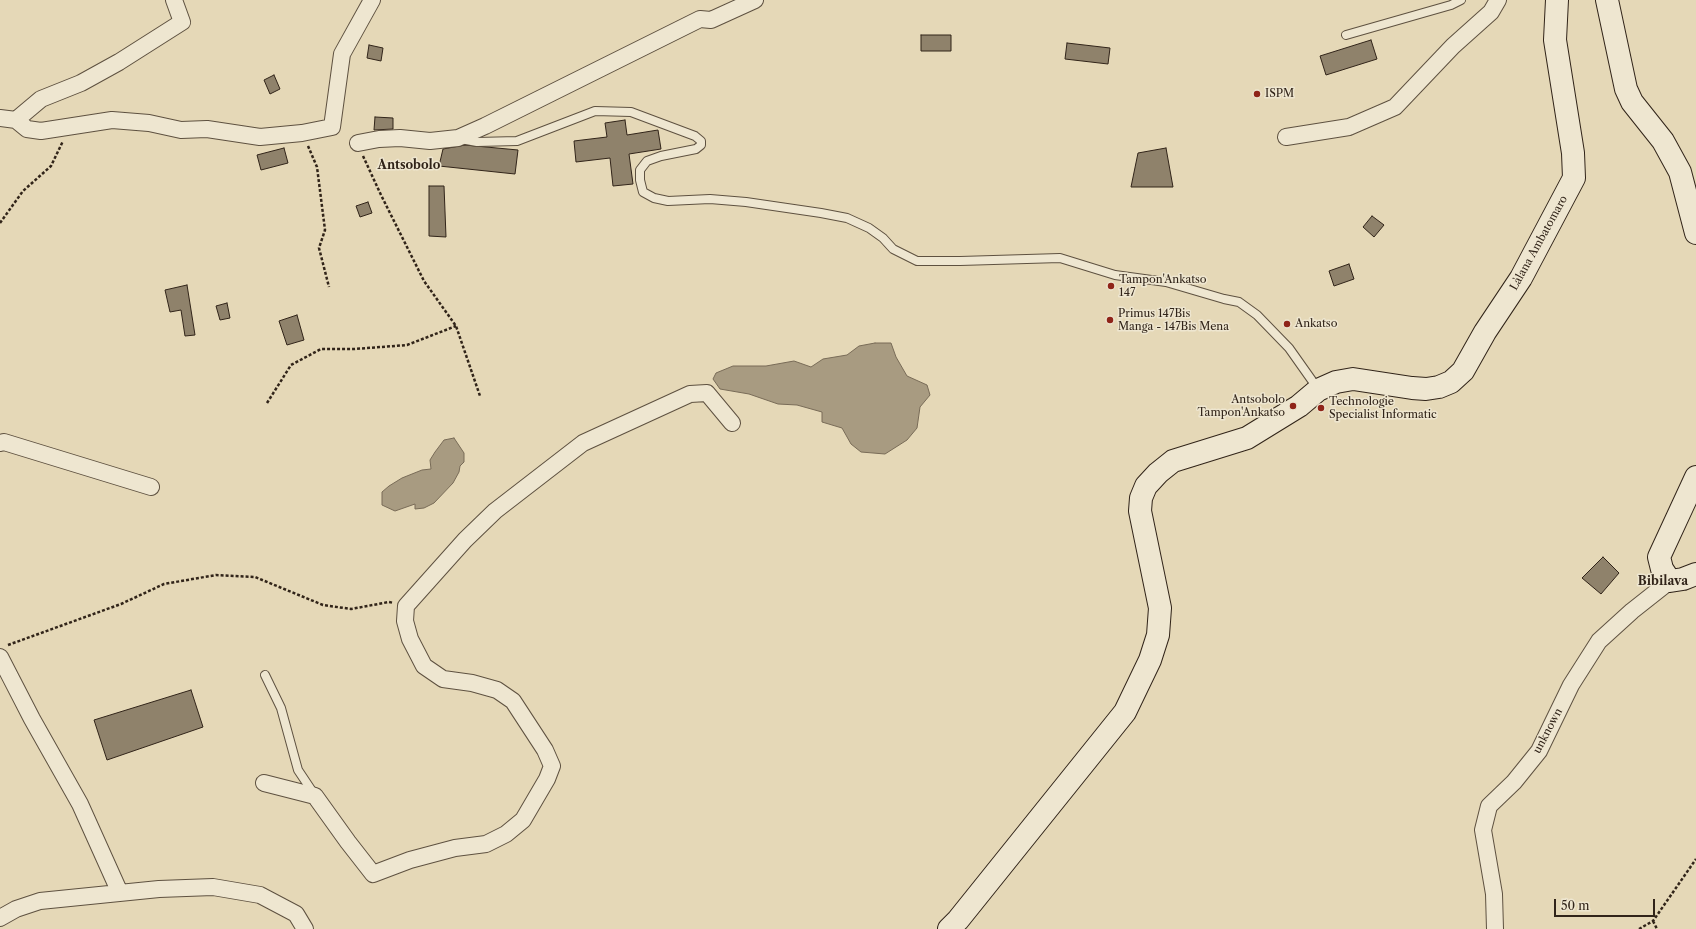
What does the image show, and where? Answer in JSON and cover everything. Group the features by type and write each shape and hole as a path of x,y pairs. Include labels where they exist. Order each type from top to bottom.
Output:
{"street":[{"path":"8,119 41,98 81,83 182,22 174,0"},
{"path":"8,119 27,128 41,131 112,120 149,123 181,130 207,129 260,137 302,133 332,127 342,54 372,0"},
{"path":"358,143 379,139 400,138 430,141 458,138 700,19 711,20 755,0"},
{"path":"1286,136 1349,127 1395,107 1447,51 1491,12 1498,0"},
{"name":"Làlana Ambatomaro","path":"949,929 958,920 1125,712 1150,660 1158,635 1160,608 1140,511 1141,498 1146,486 1158,473 1173,461 1247,438 1299,406 1318,390 1336,382 1353,379 1412,388 1439,387 1451,382 1463,371 1485,332 1521,278 1574,178 1573,153 1555,40 1557,0"},
{"path":"1607,0 1626,89 1632,102 1663,141 1680,172 1696,233"},
{"path":"264,783 315,796 373,874 410,860 455,848 486,844 506,834 523,820 547,779 552,766 545,750 513,701 497,690 472,683 443,679 424,666 410,639 405,622 406,606 465,540 495,511 583,443 690,394 707,393 732,423"},
{"path":"0,443 4,442 151,488"},
{"path":"1696,477 1659,557 1662,569 1670,581 1683,579 1696,574"},
{"name":"unknown","path":"1495,929 1494,894 1483,830 1489,806 1514,782 1539,751 1571,685 1599,641 1632,611 1670,581"},
{"path":"3,651 32,719 80,804 120,893"},
{"path":"0,918 16,909 40,901 160,889 213,887 260,895 296,914 304,929"}],"lane":[{"path":"1346,35 1451,5 1461,0"},
{"path":"458,138 477,142 517,141 595,111 631,112 695,136 701,141 701,145 696,148 646,161 640,170 640,180 643,192 654,198 668,201 710,200 746,202 847,218 869,228 883,238 893,249 917,260 960,261 1060,258 1115,275 1166,282 1239,302 1257,315 1289,348 1318,390"},
{"path":"265,675 281,708 298,770 315,796"}],"path":[{"path":"0,223 23,191 51,166 71,127"},
{"path":"302,133 317,167 325,230 319,248 329,287"},
{"path":"358,143 381,195 424,281 456,326 480,396"},
{"path":"267,403 291,365 321,349 355,349 407,345 456,326"},
{"path":"3,651 120,604 164,584 216,575 255,577 323,605 351,609 389,602 406,606"},
{"path":"1639,929 1653,921 1696,859"},
{"path":"1653,921 1657,929"}],"shaded area":[{"path":"875,343 891,343 896,357 907,376 927,385 930,395 920,407 917,428 907,440 885,454 861,452 851,444 842,428 822,422 822,412 797,405 778,404 749,394 720,389 713,379 716,373 733,366 766,366 794,361 811,367 823,359 847,355 859,346"},
{"path":"454,438 464,453 464,462 460,466 459,472 453,483 434,503 424,508 415,509 415,504 395,511 382,505 382,492 402,478 422,470 431,469 430,460 435,452 444,440"}],"building":[{"path":"921,35 951,35 951,51 921,51"},
{"path":"1371,40 1377,59 1326,75 1320,56"},
{"path":"1067,43 1110,48 1108,64 1065,59"},
{"path":"369,45 383,48 381,61 367,58"},
{"path":"274,75 280,89 270,94 264,80"},
{"path":"375,117 393,118 393,129 374,130"},
{"path":"625,120 627,135 658,130 661,149 629,154 633,184 613,186 610,158 576,162 574,141 607,137 605,123"},
{"path":"465,145 518,150 515,174 439,166 443,149"},
{"path":"284,148 288,163 261,170 257,155"},
{"path":"1166,148 1173,187 1131,187 1138,153"},
{"path":"429,186 444,186 446,237 429,236"},
{"path":"368,202 372,213 360,217 356,206"},
{"path":"1372,216 1384,225 1374,237 1363,227"},
{"path":"1349,264 1354,279 1334,286 1329,271"},
{"path":"187,285 195,335 185,336 181,310 170,312 165,290"},
{"path":"227,303 230,318 220,320 216,306"},
{"path":"297,315 304,340 287,345 279,321"},
{"path":"1603,557 1619,573 1601,594 1582,578"},
{"path":"191,690 203,727 107,760 94,720"}],"place":[{"name":"ISPM","path":"1257,94"},
{"name":"Tampon'Ankatso 147","path":"1111,286"},
{"name":"Primus 147Bis Manga - 147Bis Mena","path":"1110,320"},
{"name":"Ankatso","path":"1287,324"},
{"name":"Antsobolo Tampon'Ankatso","path":"1293,406"},
{"name":"Technologie Specialist Informatic","path":"1321,408"}],"district":[{"name":"Antsobolo","path":"409,166"},
{"name":"Bibilava","path":"1663,582"}]}
